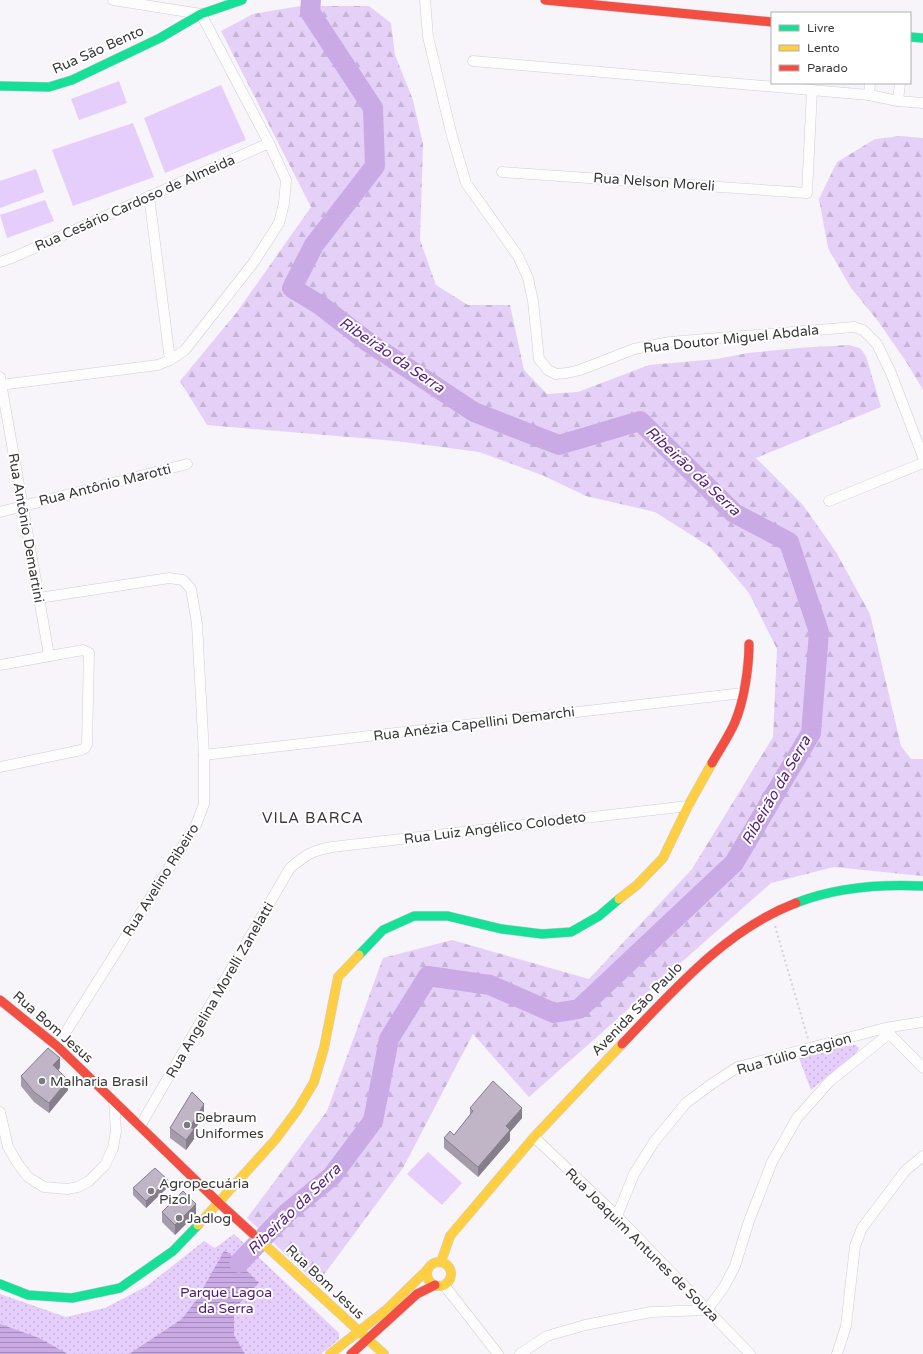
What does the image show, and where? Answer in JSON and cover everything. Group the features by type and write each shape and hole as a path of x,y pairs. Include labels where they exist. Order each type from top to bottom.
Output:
{"street":[{"path":"0,382 158,365 170,360 185,350 254,262 279,223 284,203 286,180 269,143 201,14 113,0"},
{"name":"Rua São Bento","path":"0,86 49,87 72,80 151,42 201,14 242,0"},
{"name":"Rua Doutor Miguel Abdala","path":"425,0 428,38 452,136 466,183 518,256 528,278 534,301 539,359 548,370 556,374 580,370 634,349 670,342 854,327 862,330 877,344 892,373 923,457"},
{"path":"545,0 771,22"},
{"path":"911,37 923,38"},
{"path":"473,61 869,95 898,101 923,103"},
{"path":"869,95 870,84"},
{"path":"898,101 900,84"},
{"name":"Rua Nelson Moreli","path":"502,172 807,193 812,90"},
{"name":"Rua Cesário Cardoso de Almeida","path":"0,262 269,143"},
{"path":"148,196 170,360"},
{"name":"Rua Antônio Demartini","path":"0,382 49,655"},
{"path":"830,501 923,463"},
{"name":"Rua Antônio Marotti","path":"0,512 22,505 187,464"},
{"name":"Rua Avelino Ribeiro","path":"39,598 169,578 183,580 191,589 196,617 204,755 204,804 196,825 57,1046"},
{"path":"0,1284 28,1295 72,1298 120,1288 173,1251 220,1203 275,1140 298,1109 314,1082 324,1048 338,977 383,930 414,916 448,916 502,929 542,934 571,932 599,916 637,885 663,858 688,806 735,722 743,693 749,662 748,644"},
{"path":"0,664 83,650 89,654 87,744 84,748 81,750 0,767"},
{"name":"Rua Anézia Capellini Demarchi","path":"204,755 743,693"},
{"name":"Rua Luiz Angélico Colodeto","path":"303,857 314,851 332,847 688,806"},
{"name":"Rua Angelina Morelli Zanelatti","path":"140,1126 290,868 303,857"},
{"name":"Avenida São Paulo","path":"441,1262 450,1236 534,1137 686,977 737,934 752,924 794,902 835,891 897,885 923,886"},
{"name":"Rua Bom Jesus","path":"0,1000 57,1046 220,1203 384,1354"},
{"name":"Rua Túlio Scagion","path":"617,1216 634,1174 654,1142 686,1102 738,1067 810,1048 923,1022"},
{"path":"520,1354 547,1336 585,1325 651,1312 707,1310 724,1287 735,1266 749,1221 772,1162 797,1118 830,1081 887,1031 923,1068"},
{"path":"0,1112 8,1147 28,1177 44,1187 67,1189 78,1187 89,1181 105,1165 113,1148 116,1131 114,1100"},
{"name":"Rua Joaquim Antunes de Souza","path":"534,1137 617,1216 750,1354"},
{"path":"837,1354 846,1326 852,1284 855,1246 862,1228 905,1171 923,1156"},
{"path":"330,1354 386,1310 433,1263 441,1262 448,1265 452,1273 449,1281 417,1294 351,1354"},
{"path":"428,1269 429,1280 439,1285 498,1354"}],"path":[{"path":"772,913 810,1048"}],"green space":[{"path":"300,6 369,6 391,23 395,55 413,100 423,144 420,240 436,285 468,305 510,305 524,370 547,394 578,392 649,365 717,359 748,353 798,348 848,345 860,348 866,356 881,407 756,458 803,505 836,552 870,614 901,746 911,759 923,759 923,876 834,867 771,883 529,1097 473,1034 403,1168 317,1284 247,1218 327,1111 383,958 452,940 589,979 692,869 773,737 777,649 749,593 710,547 655,512 586,496 542,475 479,452 396,441 207,425 180,381 237,312 311,207 221,31 253,14"},
{"path":"119,81 127,103 79,120 71,99"},
{"path":"221,85 246,140 165,173 144,118"},
{"path":"133,123 154,177 73,206 52,150"},
{"path":"901,136 923,138 923,390 907,363 878,321 851,288 828,248 819,199 837,162 875,139"},
{"path":"36,169 44,192 0,208 0,181"},
{"path":"45,200 54,221 7,238 0,215"},
{"path":"855,1045 859,1048 856,1053 811,1090 799,1058 827,1049"},
{"path":"428,1152 462,1183 442,1205 407,1174"},
{"name":"Parque Lagoa da Serra","path":"234,1234 339,1333 339,1339 321,1354 0,1354 0,1294 66,1317 105,1308 147,1286 204,1241 215,1248"}],"shaded area":[{"path":"224,1251 229,1253 259,1283 239,1304 234,1316 234,1335 245,1354 129,1354 182,1319 197,1299"},
{"path":"0,1324 39,1338 68,1354 0,1354"}],"building":[{"name":"Malharia Brasil","path":"48,1048 60,1058 53,1065 68,1080 49,1103 34,1092 21,1076"},
{"path":"493,1081 522,1108 506,1126 510,1130 478,1167 444,1138 450,1131 454,1135 473,1111 470,1108"},
{"path":"192,1092 204,1104 190,1127 194,1129 186,1140 170,1128"},
{"path":"155,1168 168,1180 146,1201 133,1188"},
{"path":"183,1191 196,1204 175,1225 162,1212"}],"waterway":[{"name":"Ribeirão da Serra","path":"239,1263 287,1213 332,1176 373,1121 389,1039 428,976 490,985 554,1013 579,1009 734,863 811,733 819,632 789,542 734,513 640,421 559,445 474,412 368,342 320,305 292,288 314,245 375,166 373,108 310,12 311,0"}],"traffic: fast":[{"path":"0,86 49,87 72,80 160,38 201,14 242,0"},
{"path":"911,37 923,38"},
{"path":"796,903 842,890 874,886 923,886"},
{"path":"359,955 383,930 414,916 448,916 502,929 542,934 571,932 599,916 619,899"},
{"path":"0,1284 28,1295 72,1298 120,1288 173,1251 198,1225"}],"traffic: slow":[{"path":"619,899 637,885 663,858 688,806 712,763"},
{"path":"198,1225 275,1140 298,1109 314,1082 324,1048 338,977 359,955"},
{"path":"441,1262 450,1236 534,1137 622,1044"},
{"path":"253,1234 384,1354"},
{"path":"439,1262 448,1265 451,1274 448,1283 439,1286 430,1283 427,1274 430,1265 439,1262"},
{"path":"330,1354 386,1310 428,1269"}],"traffic: jam":[{"path":"545,0 771,22"},
{"path":"712,763 730,732 738,714 745,684 749,644"},
{"path":"622,1044 681,983 723,945 770,915 796,903"},
{"path":"0,1000 57,1046 253,1234"},
{"path":"351,1354 417,1294 435,1285"}],"place":[{"name":"Malharia Brasil","path":"42,1081"},
{"name":"Debraum Uniformes","path":"187,1125"},
{"name":"Agropecuária Pizol","path":"151,1191"},
{"name":"Jadlog","path":"179,1218"}],"district":[{"name":"VILA BARCA","path":"313,818"}]}
